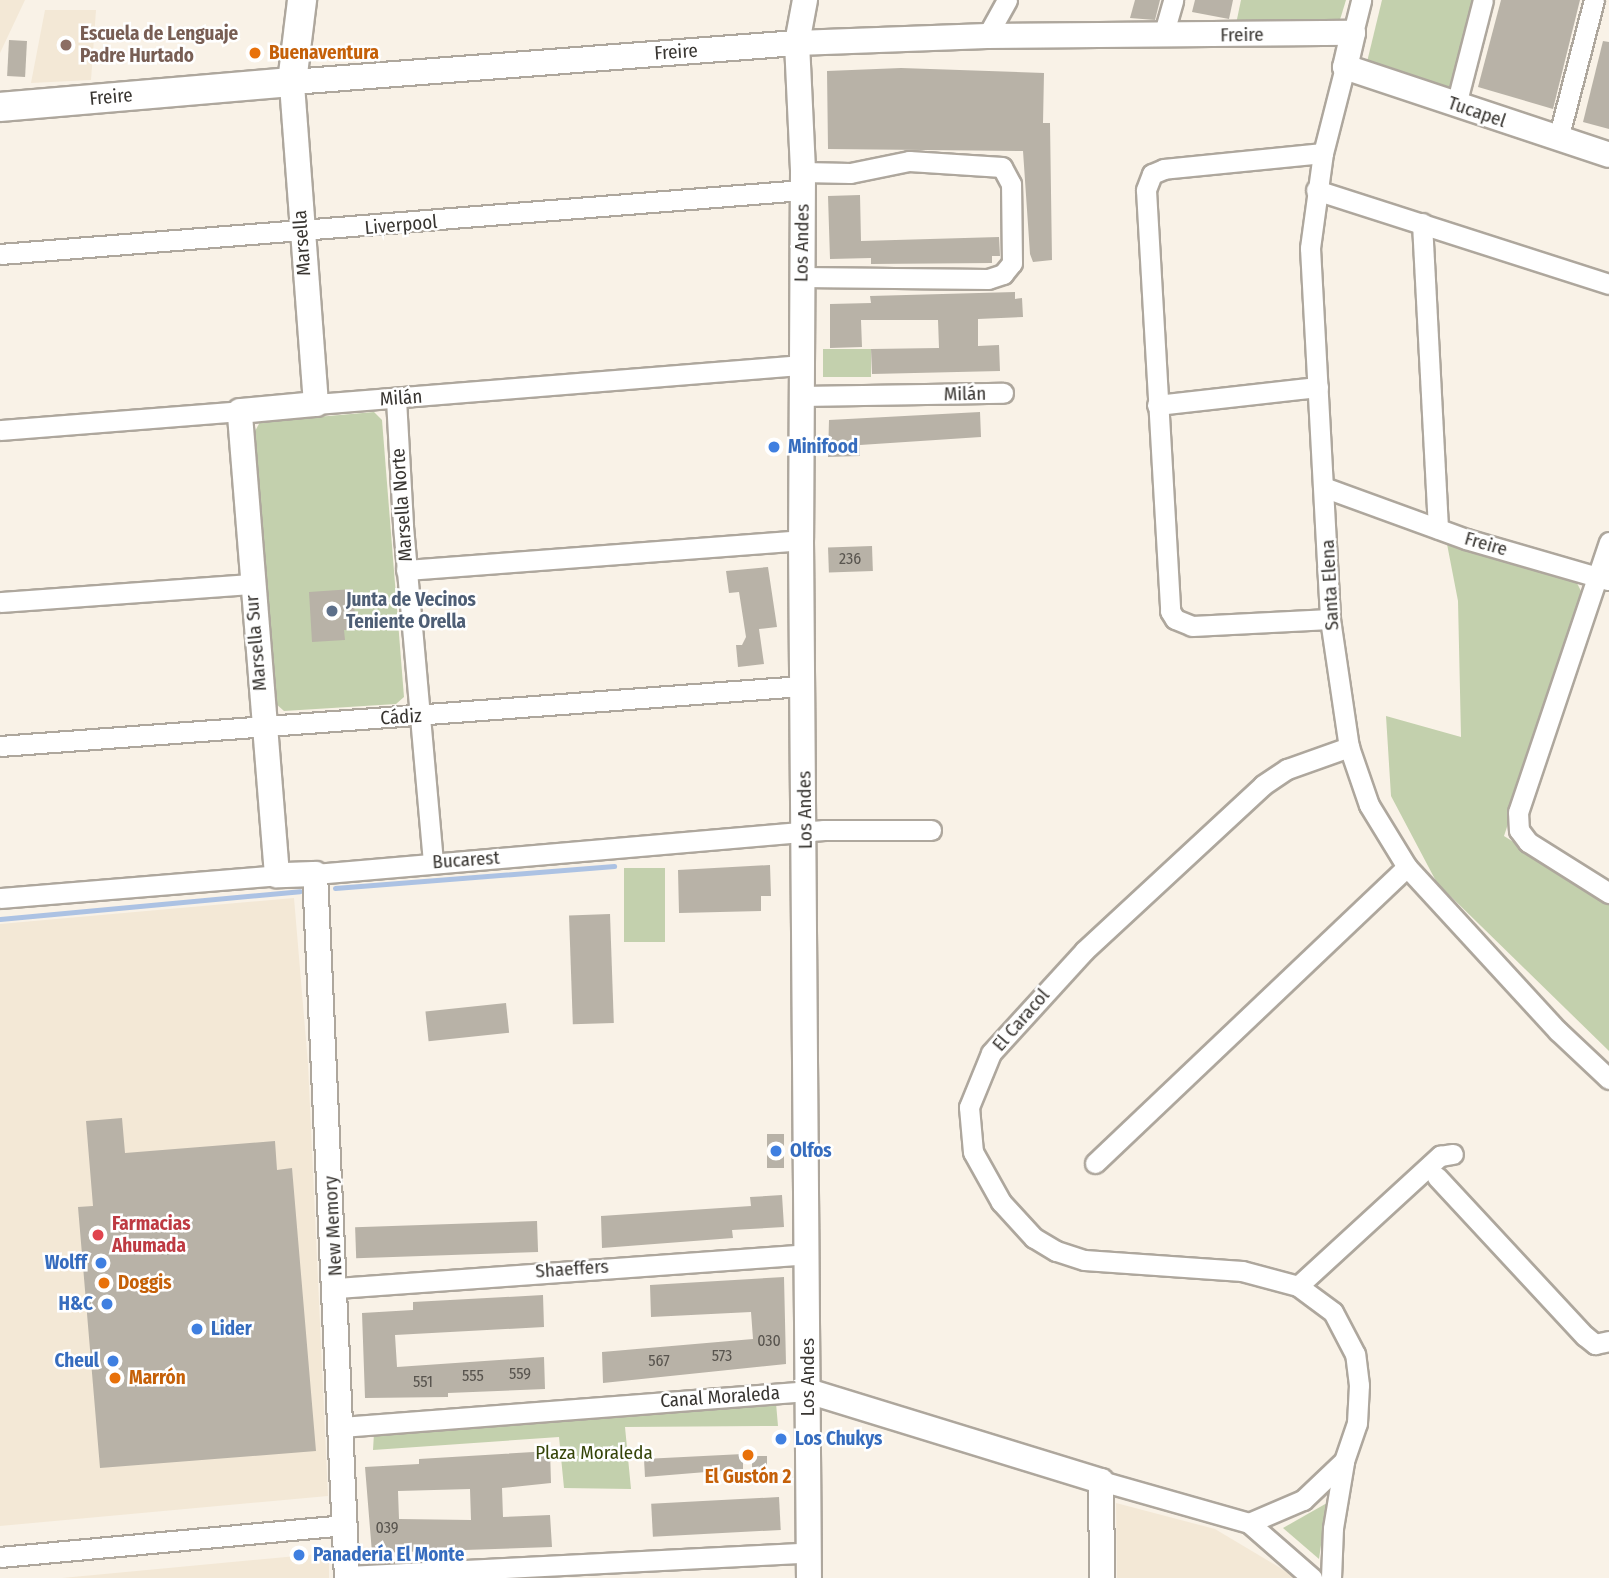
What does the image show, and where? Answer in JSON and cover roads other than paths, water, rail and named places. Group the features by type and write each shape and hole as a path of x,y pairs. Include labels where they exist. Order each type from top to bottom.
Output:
{"main road":[{"path":"292,82 302,0"},
{"name":"Freire","path":"0,107 292,82"}],"street":[{"name":"Los Andes","path":"805,0 797,43 803,181 801,540 806,835 809,1578"},
{"path":"987,36 1007,0"},
{"path":"1163,36 1173,0"},
{"name":"Santa Elena","path":"1361,0 1323,153 1310,248 1330,619 1349,747 1369,805 1407,867 1558,1031 1609,1079"},
{"path":"1456,105 1483,0"},
{"path":"1558,139 1594,0"},
{"name":"Freire","path":"292,82 797,43 987,36 1353,33"},
{"name":"Tucapel","path":"1345,67 1609,155"},
{"name":"Marsella","path":"292,82 300,233 316,404"},
{"path":"1323,153 1164,169 1152,174 1146,190 1167,602 1175,619 1192,626 1330,619"},
{"name":"Liverpool","path":"0,254 300,233 803,181 909,161 996,166 1006,171 1011,184 1012,263 1003,274 988,279 802,277"},
{"path":"1316,190 1609,284"},
{"path":"1422,223 1438,529"},
{"name":"Milán","path":"0,430 802,365"},
{"path":"1157,405 1318,387"},
{"name":"Milán","path":"801,396 1003,393"},
{"name":"Marsella Norte","path":"396,399 406,570 433,862"},
{"name":"Marsella Sur","path":"240,411 251,584 277,876"},
{"name":"Freire","path":"1325,488 1438,529 1604,578"},
{"path":"406,570 801,540"},
{"path":"1609,542 1604,578 1518,812 1519,830 1528,842 1609,893"},
{"path":"0,602 251,584"},
{"name":"Cádiz","path":"0,746 802,686"},
{"name":"El Caracol","path":"1331,1578 1333,1528 1344,1461 1357,1423 1359,1385 1355,1354 1333,1312 1298,1286 1241,1271 1084,1260 1056,1251 1034,1238 1001,1202 973,1152 969,1107 991,1053 1003,1037 1113,924 1263,785 1297,764 1349,747"},
{"name":"Bucarest","path":"0,898 315,874 433,862 806,835 824,830 932,830"},
{"path":"1095,1163 1407,867"},
{"name":"New Memory","path":"315,874 336,1288 347,1577"},
{"path":"1298,1286 1440,1156 1453,1154"},
{"path":"1437,1177 1585,1336 1595,1344 1609,1341"},
{"name":"Shaeffers","path":"336,1288 808,1254"},
{"name":"Canal Moraleda","path":"341,1427 808,1391 1101,1482 1249,1523 1312,1578"},
{"name":"El Caracol","path":"1249,1523 1303,1500 1344,1461"},
{"path":"1101,1482 1101,1578"},
{"path":"0,1557 344,1525"},
{"path":"347,1577 578,1572 809,1553"}],"waterway":[{"path":"335,888 614,866"},
{"path":"0,919 300,891"}],"place":[{"name":"Escuela de Lenguaje Padre Hurtado","path":"66,45"},
{"name":"Buenaventura","path":"255,53"},
{"name":"Minifood","path":"774,447"},
{"name":"Junta de Vecinos Teniente Orella","path":"332,611"},
{"name":"Olfos","path":"776,1151"},
{"name":"Farmacias Ahumada","path":"98,1235"},
{"name":"Wolff","path":"101,1263"},
{"name":"Doggis","path":"104,1283"},
{"name":"H&C","path":"107,1304"},
{"name":"Lider","path":"197,1329"},
{"name":"Cheul","path":"113,1361"},
{"name":"Marrón","path":"115,1378"},
{"name":"Los Chukys","path":"781,1439"},
{"name":"El Gustón 2","path":"748,1455"},
{"name":"Panadería El Monte","path":"299,1555"}],"park label":[{"name":"Plaza Moraleda","path":"594,1453"}]}
